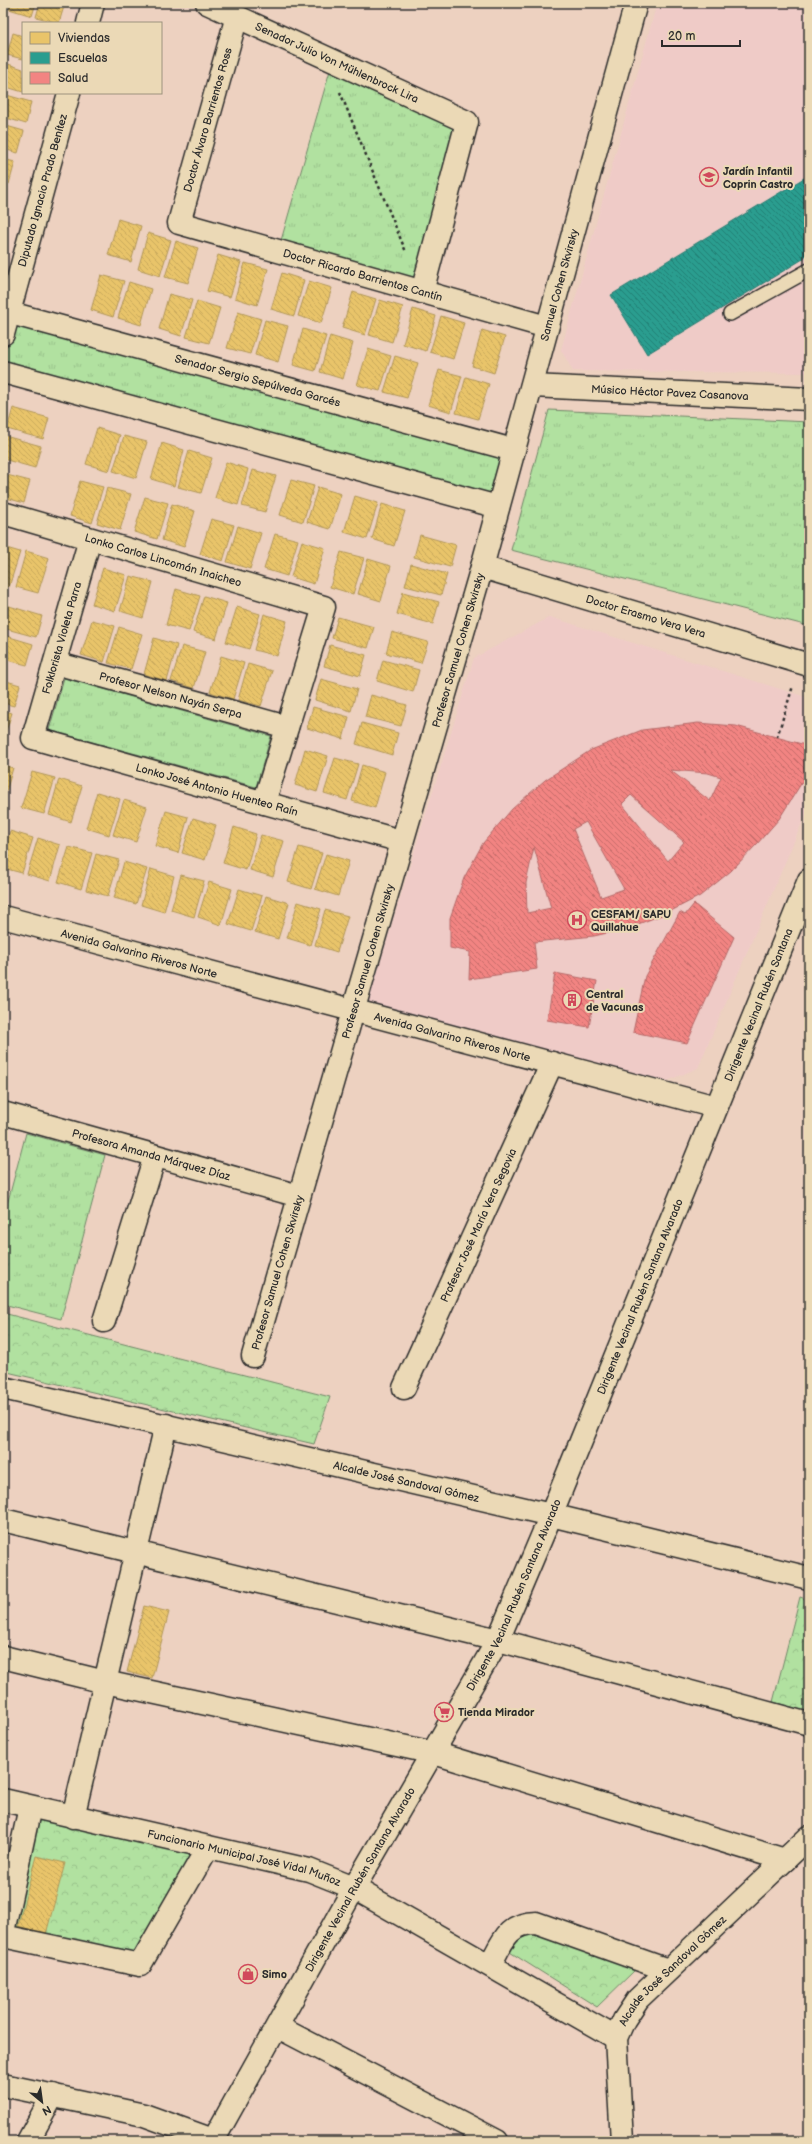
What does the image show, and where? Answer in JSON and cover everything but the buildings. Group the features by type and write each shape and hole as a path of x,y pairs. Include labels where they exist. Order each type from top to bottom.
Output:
{"street":[{"path":"88,22 93,3"},
{"name":"Senador Julio Von Mühlenbrock Lira","path":"207,3 467,122 422,292"},
{"name":"Samuel Cohen Skvirsky","path":"482,567 636,3"},
{"name":"Doctor Álvaro Barrientos Ross","path":"178,223 237,16"},
{"name":"Diputado Ignacio Prado Benítez","path":"3,334 6,312 69,94"},
{"name":"Doctor Ricardo Barrientos Cantín","path":"178,223 547,327"},
{"name":"Senador Sergio Sepúlveda Garcés","path":"6,312 513,450"},
{"path":"3,372 498,507"},
{"name":"Músico Héctor Pavez Casanova","path":"532,386 809,399"},
{"name":"Lonko Carlos Lincomán Inaicheo","path":"3,514 324,607 287,728"},
{"name":"Folklorista Violeta Parra","path":"33,738 90,539"},
{"name":"Doctor Erasmo Vera Vera","path":"482,567 805,664"},
{"name":"Profesor Samuel Cohen Skvirsky","path":"253,1356 401,841 482,567"},
{"name":"Profesor Nelson Nayán Serpa","path":"55,663 287,728"},
{"path":"264,803 287,728"},
{"name":"Lonko José Antonio Huenteo Raín","path":"33,738 401,841"},
{"name":"Dirigente Vecinal Rubén Santana","path":"716,1107 809,880"},
{"name":"Avenida Galvarino Riveros Norte","path":"3,917 716,1107"},
{"name":"Profesor José María Vera Segovia","path":"404,1388 552,1063"},
{"name":"Dirigente Vecinal Rubén Santana Alvarado","path":"214,2141 354,1888 434,1754 498,1640 551,1515 716,1107"},
{"name":"Profesora Amanda Márquez Díaz","path":"3,1113 299,1196"},
{"path":"104,1320 156,1156"},
{"name":"Alcalde José Sandoval Gómez","path":"3,1388 551,1515 809,1578"},
{"path":"73,1816 166,1425"},
{"path":"3,1520 498,1640 809,1724"},
{"path":"3,1657 105,1682 434,1754 785,1860"},
{"name":"Funcionario Municipal José Vidal Muñoz","path":"3,1800 309,1870 354,1888 616,2038"},
{"path":"3,1932 30,1806"},
{"name":"Alcalde José Sandoval Gómez","path":"622,2141 616,2038 624,2020 638,1999 809,1837"},
{"path":"3,1936 140,1966 208,1847"},
{"path":"490,1965 509,1933 517,1926 525,1923 536,1923 668,1970"},
{"path":"278,2027 497,2141"},
{"path":"3,2085 144,2115 214,2141"},
{"path":"28,2141 53,2095"}],"lane":[{"path":"730,314 809,270"}],"path":[{"path":"326,57 407,255"},
{"path":"777,738 805,664"}],"shaded area":[{"name":"Jardín Infantil Coprin Castro","path":"657,3 809,3 809,373 573,371 561,350"},
{"name":"CESFAM/ SAPU Quillahue","path":"550,617 809,698 809,806 698,1068 662,1083 367,1005 474,658"}],"green space":[{"path":"331,67 458,126 417,283 280,244"},
{"path":"3,316 504,455 492,498 3,364"},
{"path":"549,410 809,422 809,626 511,550"},
{"path":"64,678 271,736 256,787 49,730"},
{"path":"26,1133 105,1155 61,1319 3,1304 3,1220"},
{"path":"3,1313 330,1397 314,1444 3,1371"},
{"path":"800,1597 809,1600 809,1712 773,1702"},
{"path":"31,1808 206,1848 140,1963 4,1935"},
{"path":"530,1933 635,1970 597,2007 505,1949"}],"place":[{"name":"Jardín Infantil Coprin Castro","path":"709,177"},
{"name":"CESFAM/ SAPU Quillahue","path":"577,920"},
{"name":"Central de Vacunas","path":"572,1000"},
{"name":"Tienda Mirador","path":"444,1712"},
{"name":"Simo","path":"248,1974"}]}
